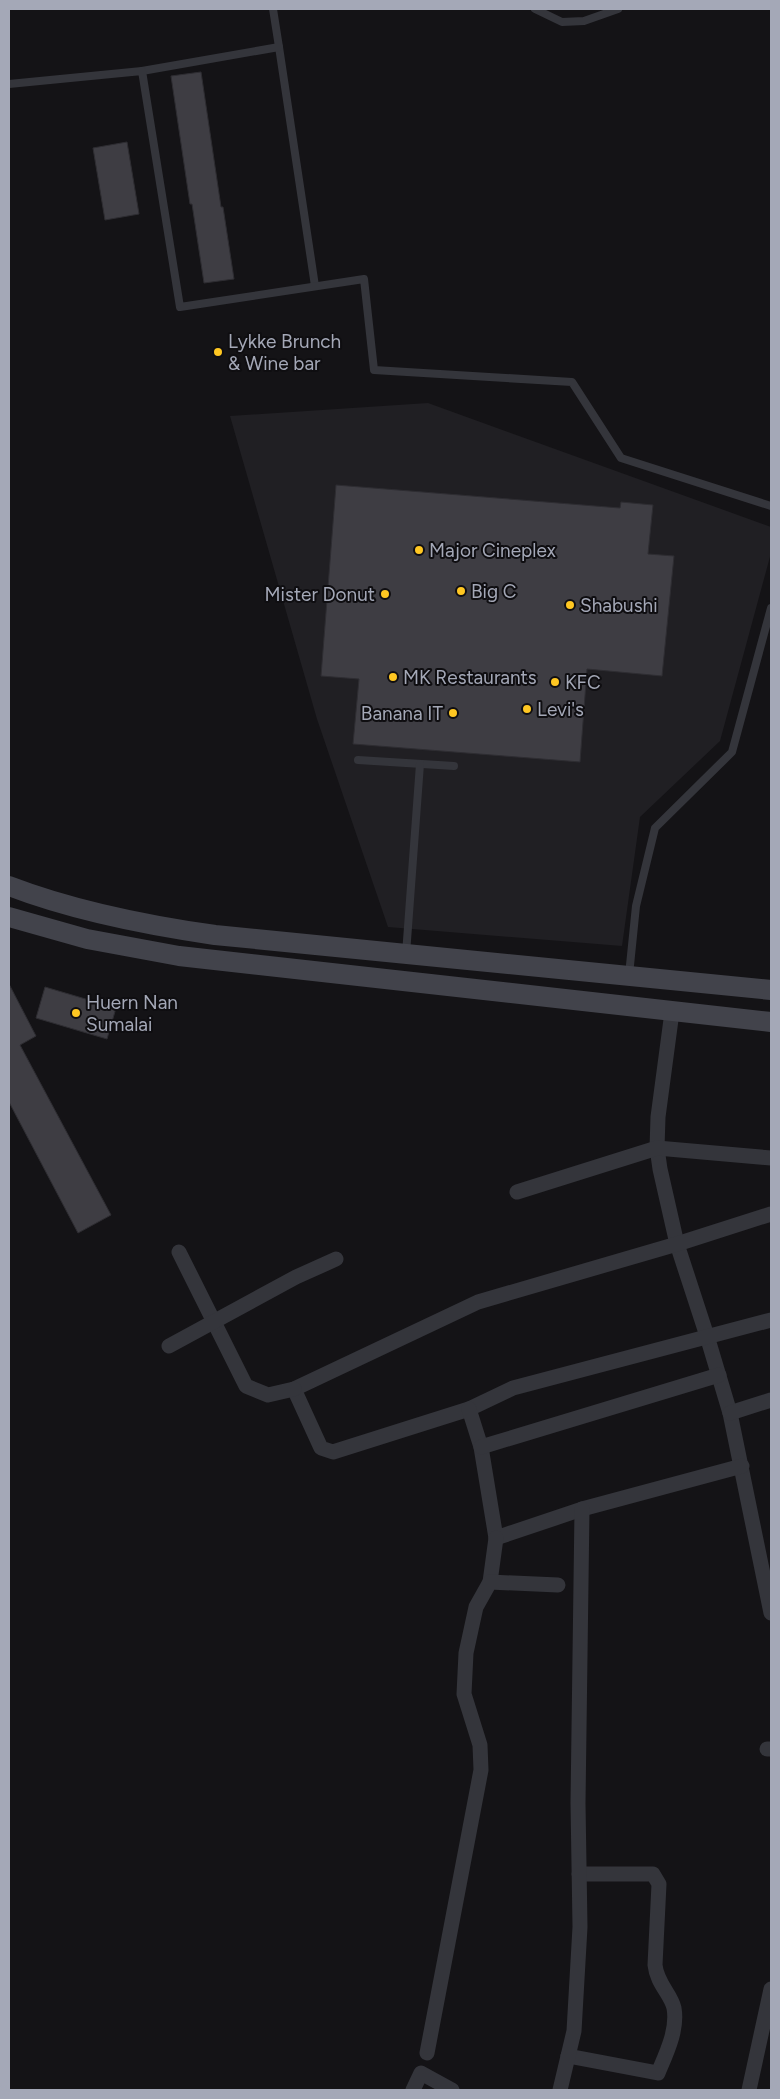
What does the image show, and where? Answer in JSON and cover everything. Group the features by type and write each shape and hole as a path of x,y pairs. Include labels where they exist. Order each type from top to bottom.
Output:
{"main road":[{"path":"9,886 94,912 214,936 629,974 771,990"},
{"path":"9,917 109,944 180,956 771,1022"}],"street":[{"path":"672,1012 658,1117 657,1148 677,1244 719,1375 742,1466 764,1539 771,1613"},
{"path":"517,1192 657,1148 771,1158"},
{"path":"179,1252 246,1386 268,1395 294,1389 478,1302 677,1244 771,1214"},
{"path":"169,1346 296,1277 336,1259"},
{"path":"294,1389 321,1448 333,1452 469,1410 513,1388 771,1320"},
{"path":"482,1447 719,1375"},
{"path":"730,1414 771,1400"},
{"path":"428,2052 481,1770 480,1744 464,1694 466,1652 476,1607 490,1582 496,1538 482,1447 469,1410"},
{"path":"496,1538 582,1510 742,1466"},
{"path":"560,2090 574,2031 580,1927 578,1803 582,1510"},
{"path":"490,1582 558,1585"},
{"path":"568,2056 658,2073 672,2038 674,2008 656,1976 658,1884 653,1874 579,1874"},
{"path":"749,2090 771,1989"},
{"path":"413,2090 421,2073 452,2090"}],"lane":[{"path":"273,9 316,286"},
{"path":"535,9 562,22 584,21 618,9"},
{"path":"9,84 142,71 279,47"},
{"path":"142,71 180,307 364,279 374,370 572,382 621,458 771,506"},
{"path":"629,974 636,906 655,828 732,752 771,608"},
{"path":"358,760 454,766"},
{"path":"406,954 420,764"}],"shaded area":[{"path":"428,403 771,527 771,553 720,741 640,817 622,946 388,927 317,719 230,416"}],"building":[{"path":"201,72 221,207 223,207 234,279 204,283 171,76"},
{"path":"127,142 139,214 105,220 93,148"},
{"name":"Big C","path":"336,485 620,508 621,502 653,505 648,554 674,556 662,676 587,669 580,762 353,744 359,679 321,676"},
{"path":"9,984 36,1036 20,1045 111,1215 78,1233 9,1102"},
{"name":"Huern Nan Sumalai","path":"45,987 116,1008 107,1039 36,1018"}],"place":[{"name":"Lykke Brunch & Wine bar","path":"218,352"},
{"name":"Major Cineplex","path":"419,550"},
{"name":"Big C","path":"461,591"},
{"name":"Mister Donut","path":"385,594"},
{"name":"Shabushi","path":"570,605"},
{"name":"MK Restaurants","path":"393,677"},
{"name":"KFC","path":"555,682"},
{"name":"Levi's","path":"527,709"},
{"name":"Banana IT","path":"453,713"},
{"name":"Huern Nan Sumalai","path":"76,1013"}]}
